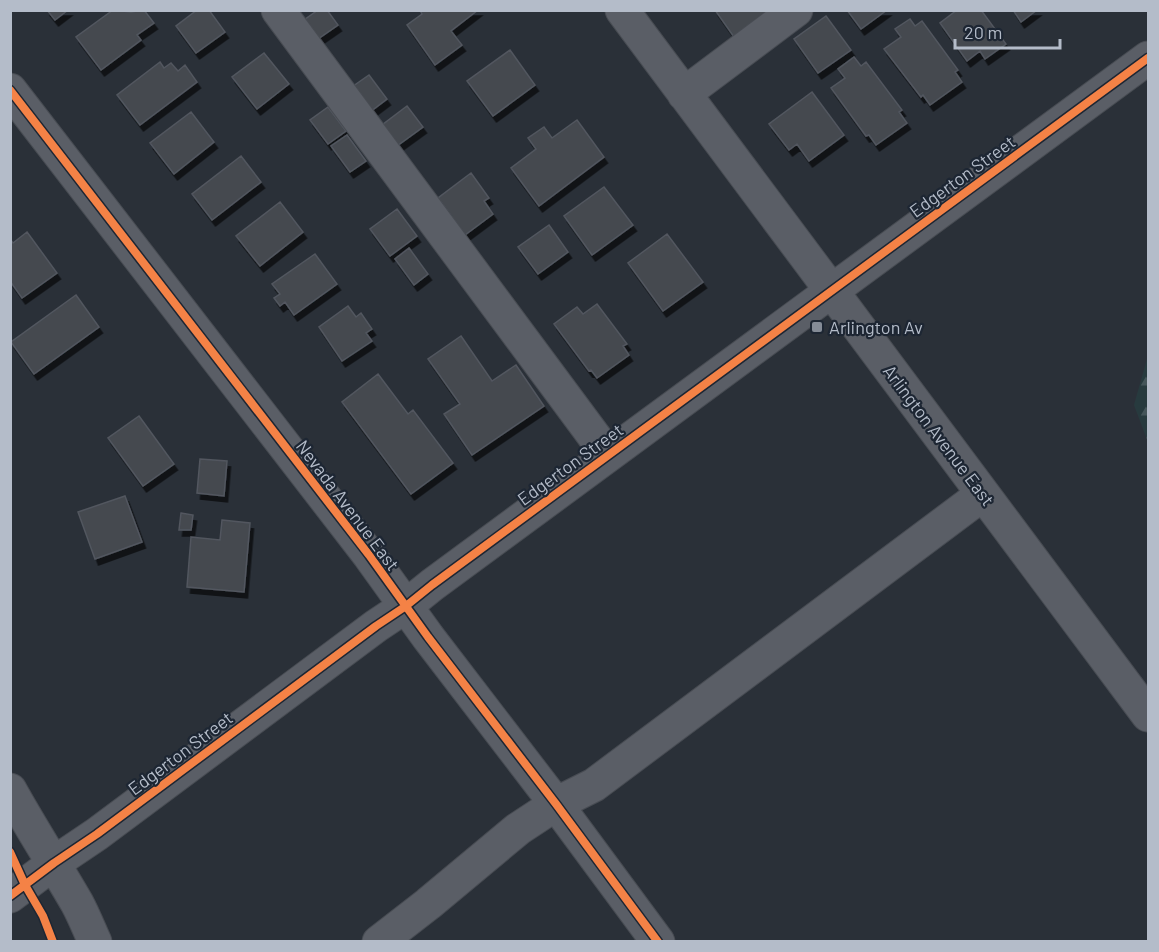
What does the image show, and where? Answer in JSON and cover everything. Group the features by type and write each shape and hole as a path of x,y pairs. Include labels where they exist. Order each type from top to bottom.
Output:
{"street":[{"path":"278,10 608,455"},
{"name":"Arlington Avenue East","path":"622,10 1149,715"},
{"path":"684,94 796,10"},
{"name":"Edgerton Street","path":"10,896 1149,58"},
{"name":"Nevada Avenue East","path":"10,90 362,546 658,942"},
{"path":"379,942 518,829 556,804 594,785 983,494"},
{"path":"10,790 79,906 95,942"}],"green space":[{"path":"1148,358 1148,442 1134,405"}],"building":[{"path":"47,10 68,10 55,20"},
{"path":"113,10 131,12 144,10 154,23 137,35 141,40 101,70 76,37"},
{"path":"197,10 209,10 225,32 196,53 176,26"},
{"path":"318,10 327,10 338,25 318,39 304,20"},
{"path":"420,10 478,10 451,31 462,45 435,65 407,25 422,14"},
{"path":"715,10 771,10 734,37"},
{"path":"847,10 887,10 861,29"},
{"path":"957,10 981,10 1006,44 985,59 980,51 967,61 940,23"},
{"path":"1013,10 1037,10 1021,22"},
{"path":"826,16 851,50 818,73 794,39"},
{"path":"910,19 915,26 922,21 958,70 955,72 962,82 930,105 923,95 921,97 884,49 901,37 895,29"},
{"path":"510,50 535,85 493,116 467,81"},
{"path":"264,53 289,84 257,109 232,77"},
{"path":"854,57 861,66 866,62 902,110 899,112 907,123 876,145 869,135 866,136 831,88 845,78 838,69"},
{"path":"160,62 164,68 171,63 178,71 185,65 197,82 140,125 117,95"},
{"path":"369,75 387,99 370,112 352,87"},
{"path":"812,92 844,135 809,161 797,144 789,150 769,124"},
{"path":"407,106 423,127 397,146 382,125"},
{"path":"328,107 346,131 328,144 310,120"},
{"path":"191,112 214,142 174,174 150,143"},
{"path":"577,120 604,157 539,206 511,168 536,149 528,138 544,127 552,138"},
{"path":"347,135 366,161 350,172 331,146"},
{"path":"241,156 261,182 212,220 192,194"},
{"path":"471,173 489,198 484,201 493,214 465,235 438,198"},
{"path":"604,187 633,225 592,255 564,216"},
{"path":"280,202 303,232 260,266 236,236"},
{"path":"397,209 417,236 390,256 370,229"},
{"path":"549,225 568,252 538,274 518,247"},
{"path":"27,232 57,273 22,298 10,281 10,239 13,243"},
{"path":"667,234 703,282 663,311 628,263"},
{"path":"409,248 428,274 414,285 395,259"},
{"path":"315,254 337,284 294,315 285,302 280,306 274,298 280,294 272,284"},
{"path":"76,295 99,327 34,374 11,342"},
{"path":"597,304 627,344 623,346 629,355 597,378 591,370 589,371 554,324 577,307 583,314"},
{"path":"348,306 356,317 361,313 372,329 366,333 372,341 342,361 319,327"},
{"path":"461,336 492,381 516,365 544,406 472,455 444,414 460,404 428,359"},
{"path":"378,374 408,414 413,410 453,463 411,494 342,402"},
{"path":"139,416 174,464 143,486 108,438"},
{"path":"200,459 227,461 224,496 197,493"},
{"path":"125,496 142,542 95,559 78,512"},
{"path":"181,513 193,515 191,530 179,530"},
{"path":"222,520 250,523 244,592 187,587 191,537 220,540"}],"cycle path":[{"path":"10,896 1148,58"},
{"path":"10,90 369,555 658,942"},
{"path":"10,852 43,916 53,942"}],"place":[{"name":"Arlington Av","path":"817,327"}]}
